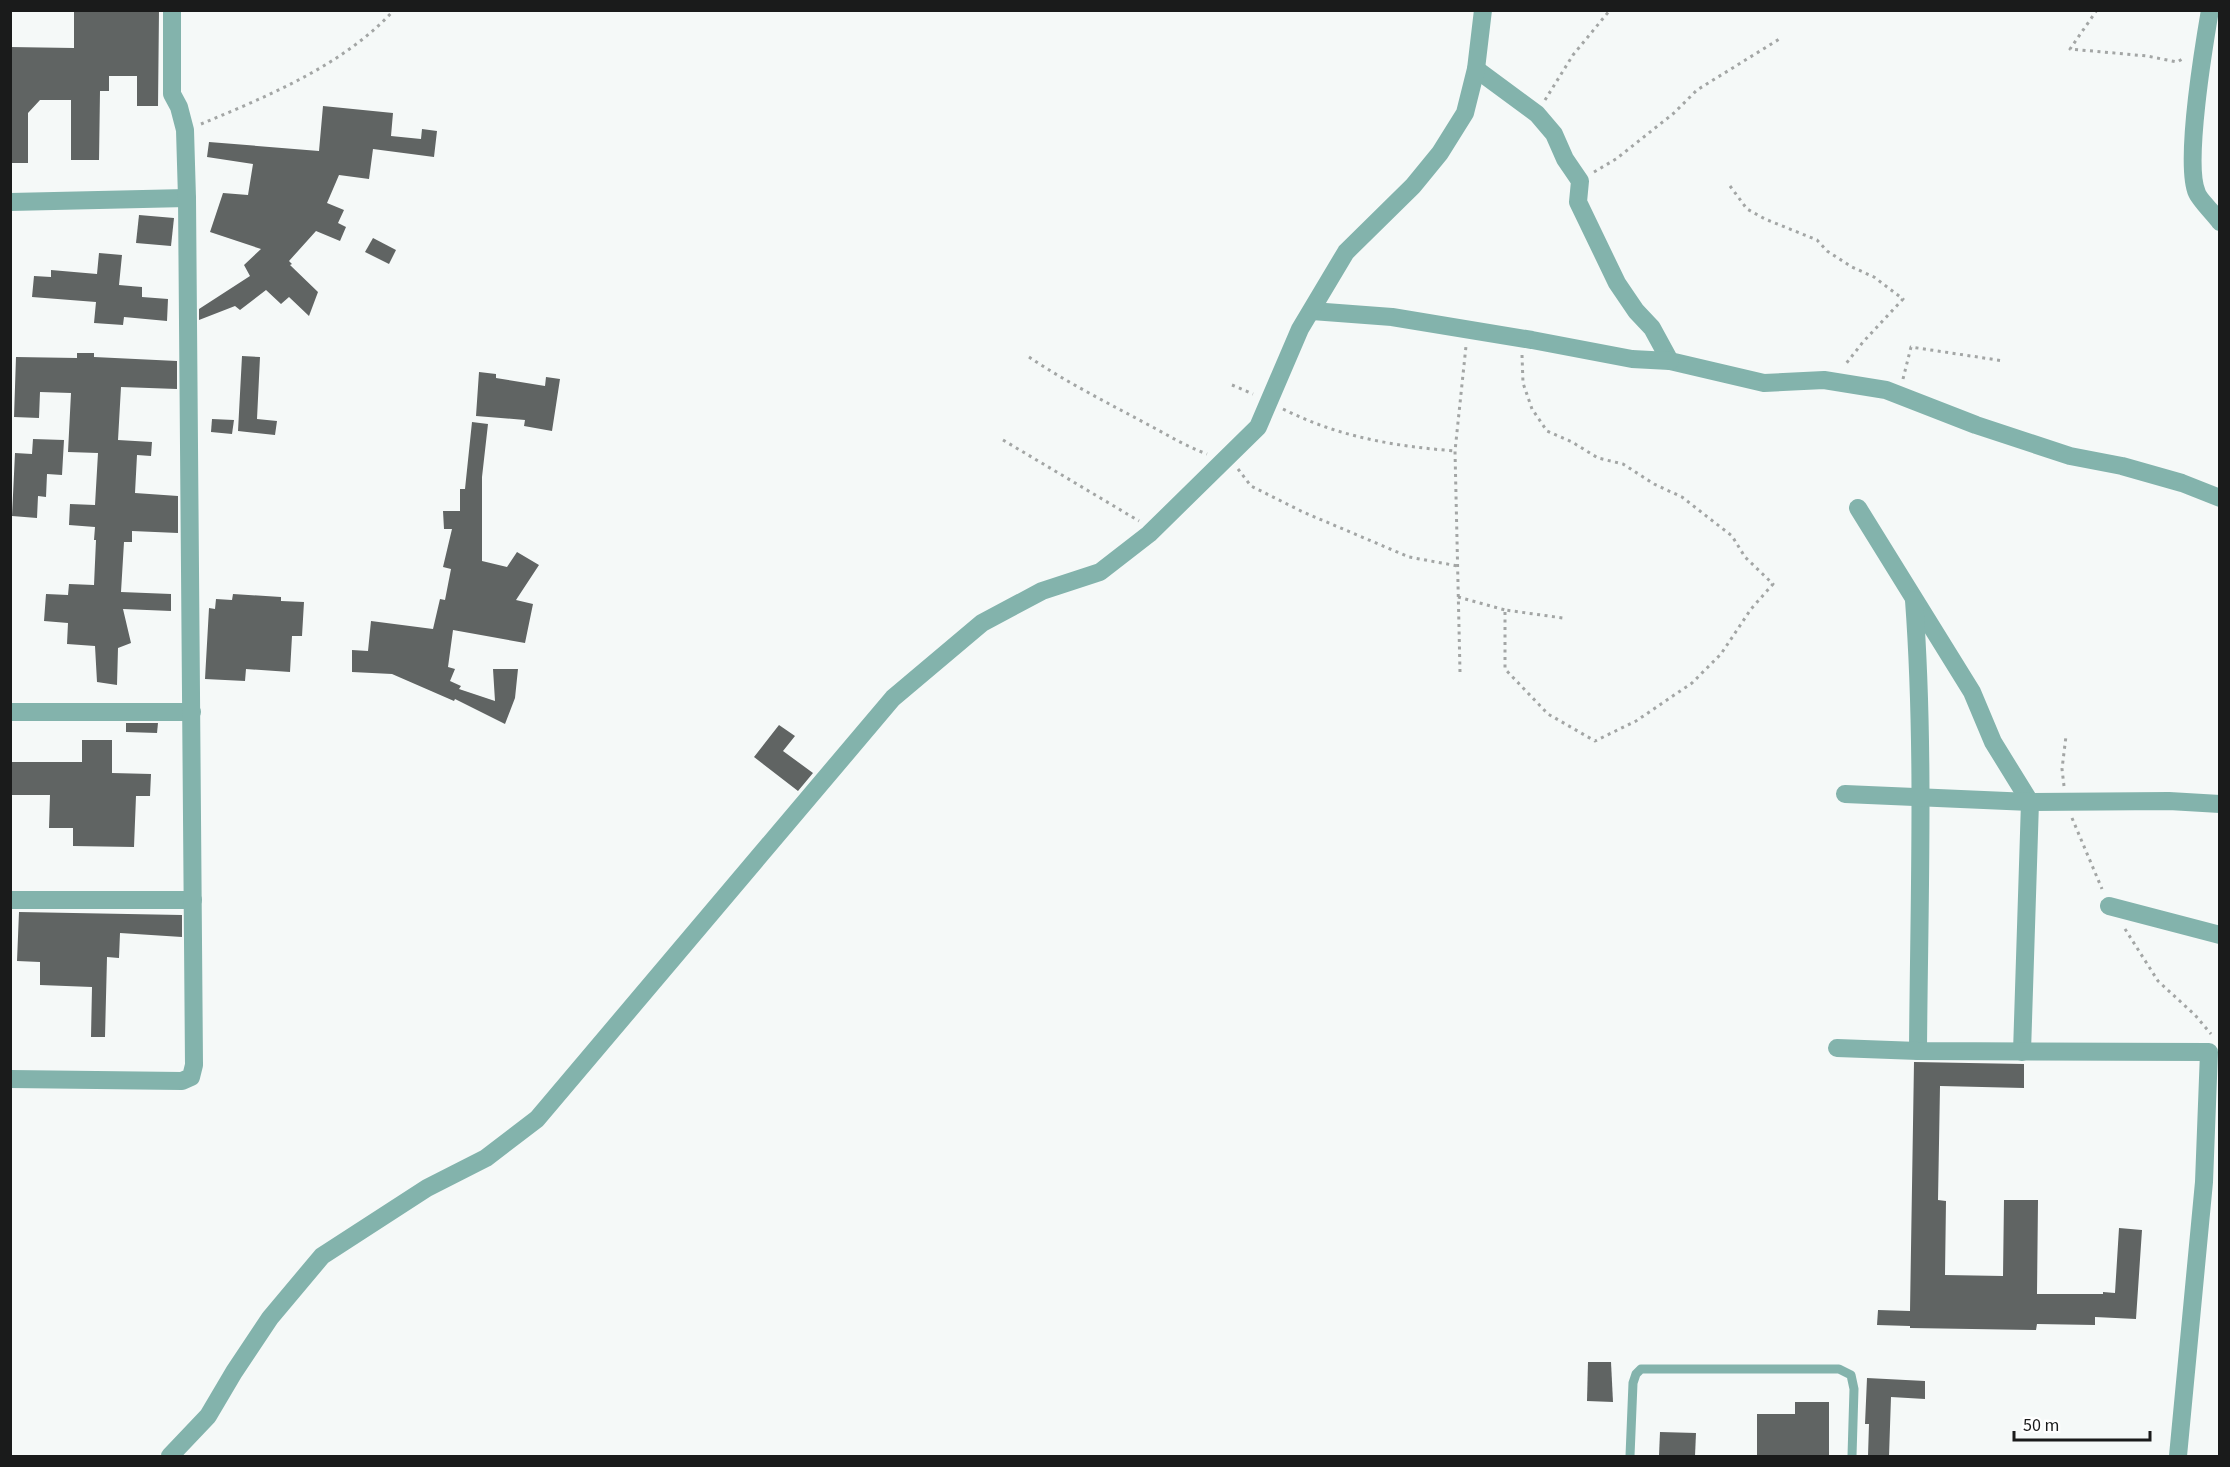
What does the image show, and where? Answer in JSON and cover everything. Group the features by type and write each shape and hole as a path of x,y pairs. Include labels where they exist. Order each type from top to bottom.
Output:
{"street":[{"path":"10,1079 182,1081 191,1077 194,1065 187,198 185,130 179,107 172,94 172,10"},
{"path":"170,1456 208,1416 270,1318 322,1256 427,1188 486,1158 537,1119 893,698 982,623 1042,591 1100,572 1153,530 1258,428 1300,329 1346,252 1413,186 1440,153 1465,113 1476,69 1483,10"},
{"path":"2210,10 2212,45 2192,164 2197,194 2220,222"},
{"path":"1476,69 1537,114 1554,134 1565,159 1580,181 1578,202 1617,283 1652,328 1670,361"},
{"path":"10,202 187,198"},
{"path":"1312,311 1392,317 1524,338 1632,359 1670,361 1764,383 1842,381 1886,390 1976,425 2070,456 2142,472 2181,483 2220,498"},
{"path":"1858,508 1972,692 1993,742 2030,802 2022,1052"},
{"path":"1914,597 1921,798 1918,1051"},
{"path":"10,712 192,712"},
{"path":"1845,794 2030,802 2169,801 2220,804"},
{"path":"10,900 192,900"},
{"path":"2109,906 2220,935"},
{"path":"1837,1048 1918,1051 2209,1052 2212,1183 2178,1456"}],"lane":[{"path":"1630,1456 1634,1383 1636,1374 1641,1369 1839,1369 1851,1375 1854,1389 1852,1456"}],"path":[{"path":"185,130 260,100 335,59 376,30 394,10"},
{"path":"1537,114 1573,56 1610,10"},
{"path":"2097,10 2070,49 2147,56 2177,62 2212,45"},
{"path":"1580,181 1616,159 1674,113 1697,90 1781,38"},
{"path":"1730,186 1747,209 1765,219 1817,240 1827,251 1852,267 1874,277 1903,299 1845,365 1842,381"},
{"path":"1460,672 1455,451 1468,329"},
{"path":"1505,610 1505,669 1548,714 1595,741 1636,721 1692,683 1721,654 1751,609 1773,584 1745,557 1732,536 1682,497 1654,484 1623,464 1598,458 1572,442 1547,431 1532,410 1523,383 1524,338"},
{"path":"1899,395 1911,347 2004,362"},
{"path":"1029,357 1189,448 1232,460 1251,486 1303,512 1409,557 1458,566"},
{"path":"1232,385 1326,427 1369,441 1455,451"},
{"path":"1003,440 1153,530"},
{"path":"1458,597 1505,610 1563,618"}],"building":[{"path":"74,10 159,10 158,106 137,106 137,76 109,76 109,91 100,91 99,160 71,160 71,100 40,100 28,113 28,163 10,163 10,47 74,48"},
{"path":"323,106 393,113 391,136 421,139 422,129 437,131 434,157 373,149 369,179 339,175 327,203 344,210 338,223 346,227 340,241 316,231 289,261 292,264 290,265 318,292 309,316 289,297 281,304 266,290 240,310 235,306 199,320 199,309 250,276 244,265 261,249 210,232 223,193 248,195 253,164 207,157 209,142 319,151"},
{"path":"139,215 174,218 171,246 136,243"},
{"path":"373,238 396,250 389,264 365,252"},
{"path":"99,253 122,255 119,285 142,287 142,297 168,299 167,321 124,317 123,325 94,323 96,302 32,297 34,276 51,277 51,270 97,274"},
{"path":"77,353 94,353 94,357 177,361 177,389 121,387 118,440 152,442 151,456 137,455 135,493 178,496 178,533 132,531 132,542 124,542 121,592 171,594 171,611 123,609 131,643 118,648 117,685 97,682 95,646 67,644 68,623 44,621 46,594 68,595 69,584 94,585 95,527 69,525 70,504 95,505 98,453 68,452 71,393 40,392 39,418 14,417 16,357 77,358"},
{"path":"242,356 260,357 257,419 277,421 275,435 238,431"},
{"path":"479,372 496,374 496,378 545,386 546,377 560,379 552,431 524,426 525,420 476,416"},
{"path":"212,419 234,420 232,434 211,432"},
{"path":"472,422 488,424 482,477 482,561 507,567 517,552 539,565 516,600 533,604 525,643 453,630 448,667 455,669 450,681 461,686 459,689 495,701 493,669 518,669 515,698 505,724 455,699 454,701 392,674 352,672 352,650 368,651 371,621 433,629 440,599 445,600 451,569 443,567 452,529 444,529 443,511 460,511 460,489 465,489"},
{"path":"33,439 64,440 62,475 47,474 46,497 38,496 37,518 12,516 15,453 32,454"},
{"path":"233,594 281,597 281,601 304,602 302,636 292,636 290,672 246,669 245,681 205,679 209,608 215,609 216,599 232,600"},
{"path":"126,723 158,723 157,733 126,732"},
{"path":"779,725 795,736 783,751 813,773 798,791 754,757"},
{"path":"82,740 112,740 112,773 151,774 150,796 136,796 134,847 73,846 73,828 49,828 50,795 10,795 10,762 82,762"},
{"path":"19,912 182,915 182,937 120,933 119,958 107,957 105,1037 91,1037 92,987 40,985 40,962 17,961"},
{"path":"1914,1062 2024,1064 2024,1088 1940,1086 1938,1200 1946,1201 1945,1275 2003,1276 2004,1200 2038,1200 2037,1294 2115,1293 2119,1228 2142,1230 2136,1319 2095,1317 2095,1325 2037,1324 2036,1330 1910,1328 1910,1326 1877,1325 1878,1310 1910,1311"},
{"path":"1588,1362 1611,1362 1613,1402 1587,1401"},
{"path":"1867,1378 1925,1381 1925,1399 1891,1397 1889,1456 1868,1456 1869,1424 1865,1424"},
{"path":"1795,1402 1829,1402 1829,1456 1757,1456 1757,1414 1795,1414"},
{"path":"1660,1432 1696,1433 1695,1456 1659,1456"}]}
